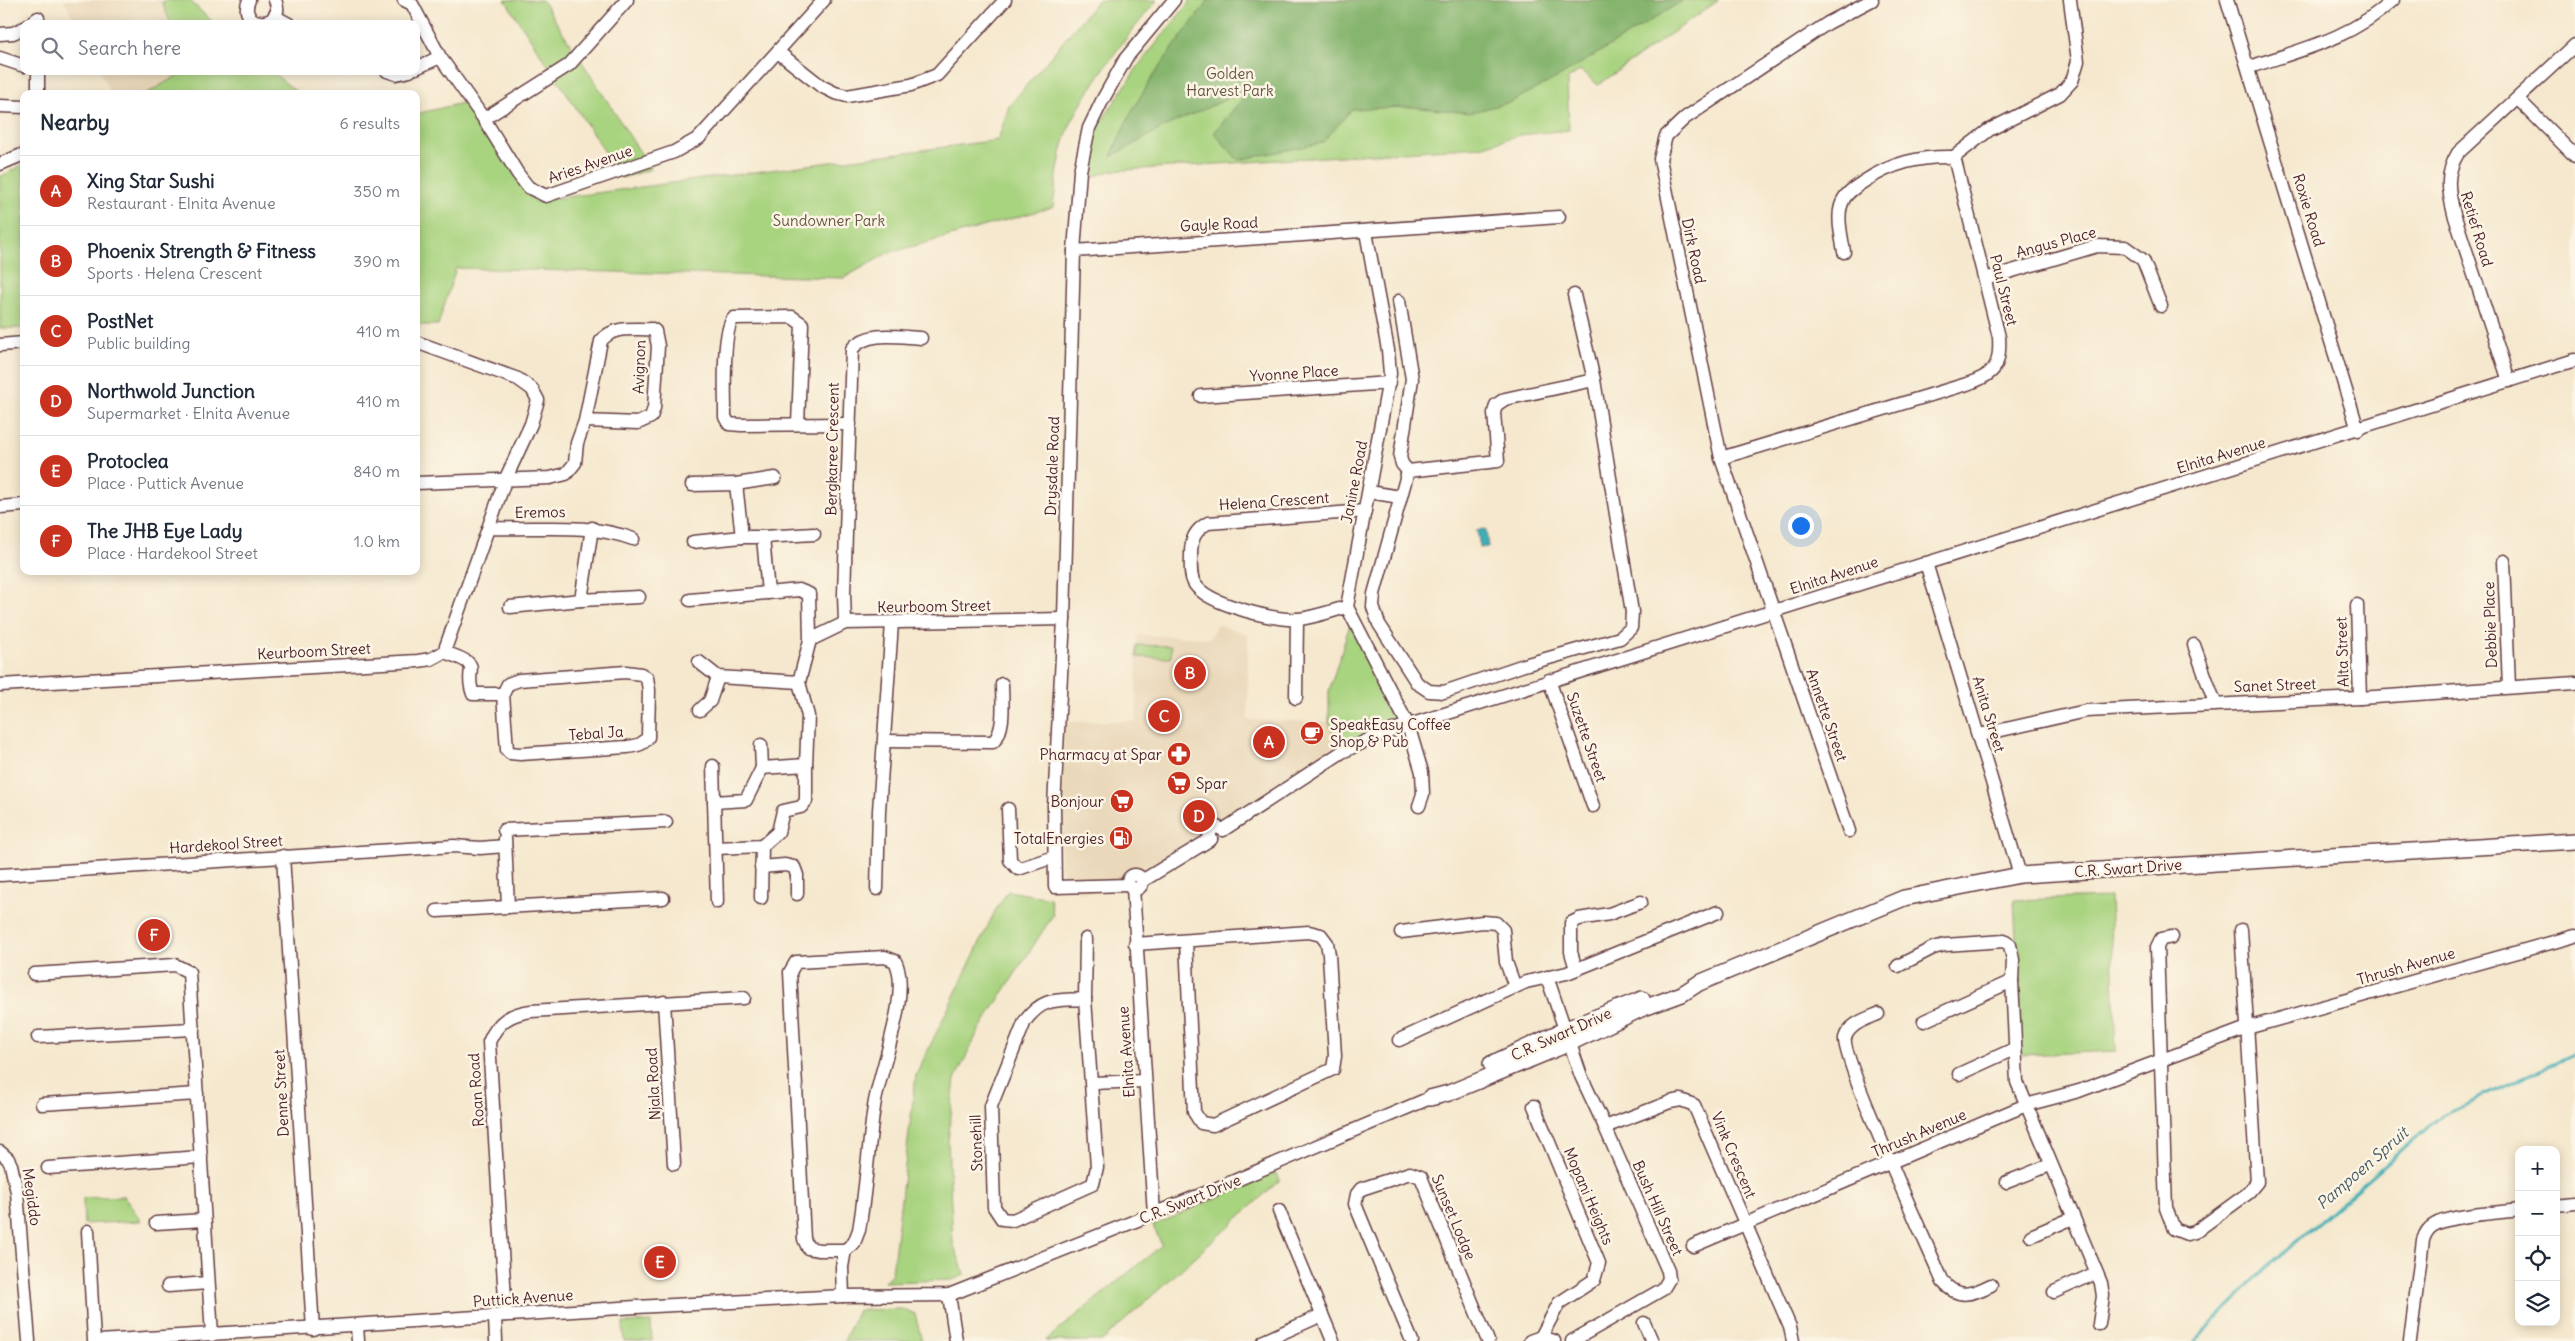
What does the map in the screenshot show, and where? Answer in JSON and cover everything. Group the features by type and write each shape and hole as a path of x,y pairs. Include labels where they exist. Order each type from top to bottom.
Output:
{"street":[{"path":"249,0 248,14 254,20"},
{"path":"269,20 274,16 277,8 275,0"},
{"path":"484,119 569,65 627,0"},
{"name":"Aries Avenue","path":"411,1 440,57 484,119 528,187 546,196 686,146 698,138 824,0"},
{"path":"778,52 821,86 835,93 847,96 910,85 937,75 1005,0"},
{"name":"Drysdale Road","path":"1135,885 1055,887 1054,857 1064,619 1074,251 1080,171 1090,128 1102,101 1126,58 1174,0"},
{"name":"Dirk Road","path":"1775,610 1721,458 1661,172 1660,159 1663,143 1671,129 1684,118 1828,24 1872,0"},
{"path":"1844,252 1839,212 1842,201 1848,192 1873,176 1902,162 1932,156 1954,157 1989,130 2060,94 2072,80 2078,61 2070,0"},
{"name":"Roxie Road","path":"2227,0 2250,68 2358,430"},
{"path":"2250,68 2336,38 2373,18 2393,0"},
{"path":"274,16 282,20"},
{"path":"0,34 13,33 20,30"},
{"name":"Retief Road","path":"2509,381 2454,214 2448,190 2448,177 2451,164 2458,153 2575,45"},
{"path":"420,66 440,57"},
{"path":"0,58 20,65"},
{"path":"38,75 38,90"},
{"path":"2518,99 2575,156"},
{"path":"0,106 20,106"},
{"path":"0,164 20,156"},
{"name":"Paul Street","path":"1721,458 1983,378 1996,366 2000,354 2000,337 1954,157"},
{"name":"Gayle Road","path":"1074,251 1366,232 1385,227 1559,217"},
{"name":"Janine Road","path":"1347,607 1389,383 1388,350 1366,232"},
{"name":"Angus Place","path":"1985,279 2097,246 2125,247 2143,260 2161,306"},
{"path":"1408,470 1374,594 1373,608 1379,624 1422,688 1436,693 1444,692 1524,665 1620,638 1631,628 1632,612 1594,380 1574,295"},
{"path":"1399,302 1412,369 1401,450 1401,461 1408,470"},
{"path":"798,424 802,324 797,318 792,317 734,318 729,323 727,337 726,421 740,426 850,424"},
{"name":"Avignon","path":"506,478 550,478 570,472 575,463 579,434 585,421 600,345 606,335 615,330 654,330 658,346 654,408 651,416 638,423 585,421"},
{"name":"Bergkaree Crescent","path":"845,623 844,594 850,424 850,357 852,349 858,341 874,337 921,338"},
{"path":"0,345 20,343"},
{"path":"420,343 518,379 535,393 538,400 535,413 506,478 444,652 467,661 470,665 473,694 503,694"},
{"name":"Elnita Avenue","path":"1154,1214 1136,944 1135,885 1211,839 1221,841 1224,837 1224,830 1342,752 1370,738 1549,680 2358,430 2575,360"},
{"path":"1408,470 1498,461 1494,413 1496,405 1505,399 1594,380"},
{"name":"Yvonne Place","path":"1201,396 1389,383"},
{"path":"420,483 506,478"},
{"path":"692,485 736,484 774,478"},
{"path":"736,484 742,537"},
{"path":"1369,492 1400,498"},
{"path":"0,507 20,505"},
{"name":"Helena Crescent","path":"1347,607 1297,619 1246,612 1225,604 1197,588 1192,575 1191,543 1199,527 1208,523 1365,510"},
{"name":"Eremos","path":"489,528 592,528 611,531 633,539"},
{"path":"580,600 592,528"},
{"path":"693,542 742,537 814,534"},
{"path":"763,537 768,593"},
{"name":"Debbie Place","path":"2504,561 2509,687"},
{"name":"Anita Street","path":"1926,563 2020,875"},
{"path":"690,600 799,590 808,592 810,640 799,682 808,716 806,796 804,804 801,807 785,809 782,813 778,832 762,846 716,848"},
{"path":"510,607 639,596"},
{"name":"Alta Street","path":"2357,605 2360,698"},
{"path":"1347,607 1408,725 1422,772 1423,794 1419,806"},
{"name":"Annette Street","path":"1775,610 1849,831"},
{"name":"Keurboom Street","path":"810,640 845,623 1064,619"},
{"path":"1296,698 1297,619"},
{"path":"877,889 879,811 892,623"},
{"path":"2194,646 2215,704"},
{"name":"Keurboom Street","path":"0,685 418,661 431,660 444,652"},
{"path":"698,662 718,677 799,682"},
{"name":"Tebal Ja","path":"638,673 645,676 648,683 648,737 638,746 510,753 505,743 503,694 508,684 520,680 638,673"},
{"path":"700,710 710,701 718,677"},
{"name":"Suzette Street","path":"1549,680 1594,806"},
{"name":"Sanet Street","path":"1979,735 2064,714 2086,711 2360,698 2575,683"},
{"path":"885,741 993,742 997,739 1001,726 1002,684"},
{"path":"714,802 746,800 762,768 761,745"},
{"path":"762,768 806,765"},
{"path":"713,766 717,902"},
{"path":"1008,809 1010,860 1013,865 1018,869 1054,857"},
{"path":"508,907 504,828 666,822"},
{"name":"C.R. Swart Drive","path":"949,1295 1154,1214 1430,1098 1449,1093 1568,1036 1682,994 1699,983 1904,898 2020,875 2575,841"},
{"name":"Hardekool Street","path":"0,875 454,846 480,848 505,846"},
{"path":"761,898 762,846"},
{"name":"Denne Street","path":"284,856 313,1329"},
{"path":"761,868 785,865 794,867 797,875 797,894"},
{"path":"438,911 663,898"},
{"path":"1576,969 1571,952 1571,923 1579,919 1609,914 1641,902"},
{"path":"1399,1040 1515,987 1576,969 1718,912"},
{"path":"1401,932 1483,922 1496,923 1502,930 1506,962 1515,987"},
{"path":"2172,937 2161,940 2156,947 2162,1062 2166,1208 2174,1229 2187,1234 2195,1232 2240,1199 2257,1182 2241,930"},
{"path":"1136,944 1309,932 1321,935 1326,943 1329,955 1335,1056 1332,1069 1213,1125 1202,1123 1194,1112 1186,941"},
{"name":"Thrush Avenue","path":"1692,1246 2026,1104 2079,1091 2162,1062 2247,1028 2575,936"},
{"path":"1085,999 1086,939"},
{"path":"1898,966 1933,948 1945,945 2004,941 2010,945 2012,951 2014,1050 2017,1082 2096,1272 2103,1296 2099,1324"},
{"path":"843,1296 842,1267 845,1250 854,1242 860,1230 874,1106 899,996 898,966 895,961 885,957 796,962 790,972 804,1239 808,1248 813,1250 845,1250"},
{"path":"34,974 181,966 186,968 190,974 212,1335"},
{"path":"1547,977 1581,1076 1605,1127"},
{"path":"1924,1021 2012,981"},
{"name":"Roan Road","path":"496,1341 501,1316 489,1042 493,1031 508,1017 531,1011 744,998"},
{"name":"Stonehill","path":"1085,999 1092,1083 1097,1167 1093,1184 1013,1220 1002,1219 994,1207 991,1106 1025,1021 1044,1002 1085,999"},
{"name":"Njala Road","path":"664,1002 674,1164"},
{"path":"1878,1014 1856,1024 1849,1030 1845,1046 1892,1162 1943,1282 1949,1288 1966,1295 1974,1294 1991,1285"},
{"path":"38,1037 193,1029"},
{"path":"1959,1074 2014,1050"},
{"path":"1092,1083 1144,1081"},
{"path":"42,1104 197,1094"},
{"name":"Vink Crescent","path":"1605,1127 1670,1102 1680,1100 1694,1105 1746,1224"},
{"name":"Mopani Heights","path":"1534,1106 1598,1263 1594,1280 1559,1303 1536,1339"},
{"name":"Bush Hill Street","path":"1572,1341 1663,1288 1669,1279 1668,1271 1605,1127"},
{"name":"Megiddo","path":"0,1152 8,1159 11,1165 17,1192 29,1341"},
{"path":"48,1168 201,1158"},
{"path":"2007,1182 2050,1165"},
{"name":"Sunset Lodge","path":"1412,1341 1355,1204 1357,1194 1361,1189 1410,1173 1421,1177 1488,1341"},
{"path":"2560,1205 2575,1203"},
{"path":"1279,1211 1333,1341"},
{"path":"2410,1341 2423,1240 2427,1231 2438,1222 2515,1211"},
{"path":"2031,1236 2073,1218"},
{"path":"156,1223 204,1220"},
{"path":"1746,1224 1790,1326 1793,1341"},
{"path":"88,1230 94,1341"},
{"path":"2054,1292 2096,1272"},
{"path":"168,1286 208,1283"},
{"path":"949,1295 956,1341"},
{"name":"Puttick Avenue","path":"99,1341 157,1339 843,1296 949,1295"},
{"path":"1264,1341 1322,1315"},
{"path":"1644,1323 1652,1341"},
{"path":"357,1326 358,1341"},
{"path":"1536,1339 1554,1341"}],"shaded area":[{"path":"64,0 167,0 162,3 169,20 74,20"},
{"path":"102,75 178,75 153,90 109,90"},
{"path":"1217,625 1248,634 1248,720 1329,722 1340,750 1130,890 1079,892 1061,870 1064,722 1136,721 1137,635 1210,638"}],"green space":[{"path":"189,0 211,20 169,20 162,2"},
{"path":"505,0 542,0 651,169 622,178"},
{"name":"Sundowner Park","path":"1098,0 1157,0 1100,73 1072,121 1061,152 1053,207 886,254 844,278 456,268 438,325 420,325 420,113 466,102 535,201 998,140 1009,106"},
{"name":"Golden Harvest Park","path":"1191,0 1719,0 1598,85 1580,70 1567,80 1569,130 1520,135 1480,147 1109,171 1085,180 1094,133 1139,65"},
{"name":"Golden Harvest Park","path":"1209,0 1684,0 1564,74 1511,102 1469,113 1412,107 1352,109 1322,143 1238,160 1214,133 1250,89 1168,125 1111,157 1130,115 1154,75"},
{"path":"178,75 276,75 294,90 153,90"},
{"path":"20,166 20,328 0,328 0,177"},
{"path":"1351,621 1405,723 1340,750 1329,722 1329,691"},
{"path":"1137,645 1171,646 1171,658 1137,657"},
{"path":"1008,891 1050,898 1053,915 979,1030 955,1079 948,1142 953,1243 965,1275 952,1280 884,1282 892,1273 916,1075 995,911"},
{"path":"2110,897 2116,1051 2022,1055 2014,900"},
{"path":"1276,1172 1280,1180 1102,1341 1045,1341 1162,1245 1153,1226"},
{"path":"124,1196 141,1221 84,1224 83,1198"},
{"path":"902,1309 915,1314 922,1341 844,1341 858,1310"},
{"path":"651,1322 652,1341 624,1341 623,1323"}],"water":[{"path":"1486,529 1488,547 1480,548 1477,530"}],"waterway":[{"name":"Pampoen Spruit","path":"2194,1341 2273,1262 2442,1115 2575,1054"}],"place":[{"name":"Phoenix Strength & Fitness","path":"1190,673"},
{"name":"PostNet","path":"1164,716"},
{"name":"SpeakEasy Coffee Shop & Pub","path":"1312,733"},
{"name":"Xing Star Sushi","path":"1269,742"},
{"name":"Pharmacy at Spar","path":"1179,754"},
{"name":"Spar","path":"1179,783"},
{"name":"Bonjour","path":"1122,801"},
{"name":"Northwold Junction","path":"1199,816"},
{"name":"TotalEnergies","path":"1121,838"},
{"name":"The JHB Eye Lady","path":"154,935"},
{"name":"Protoclea","path":"660,1262"}]}
